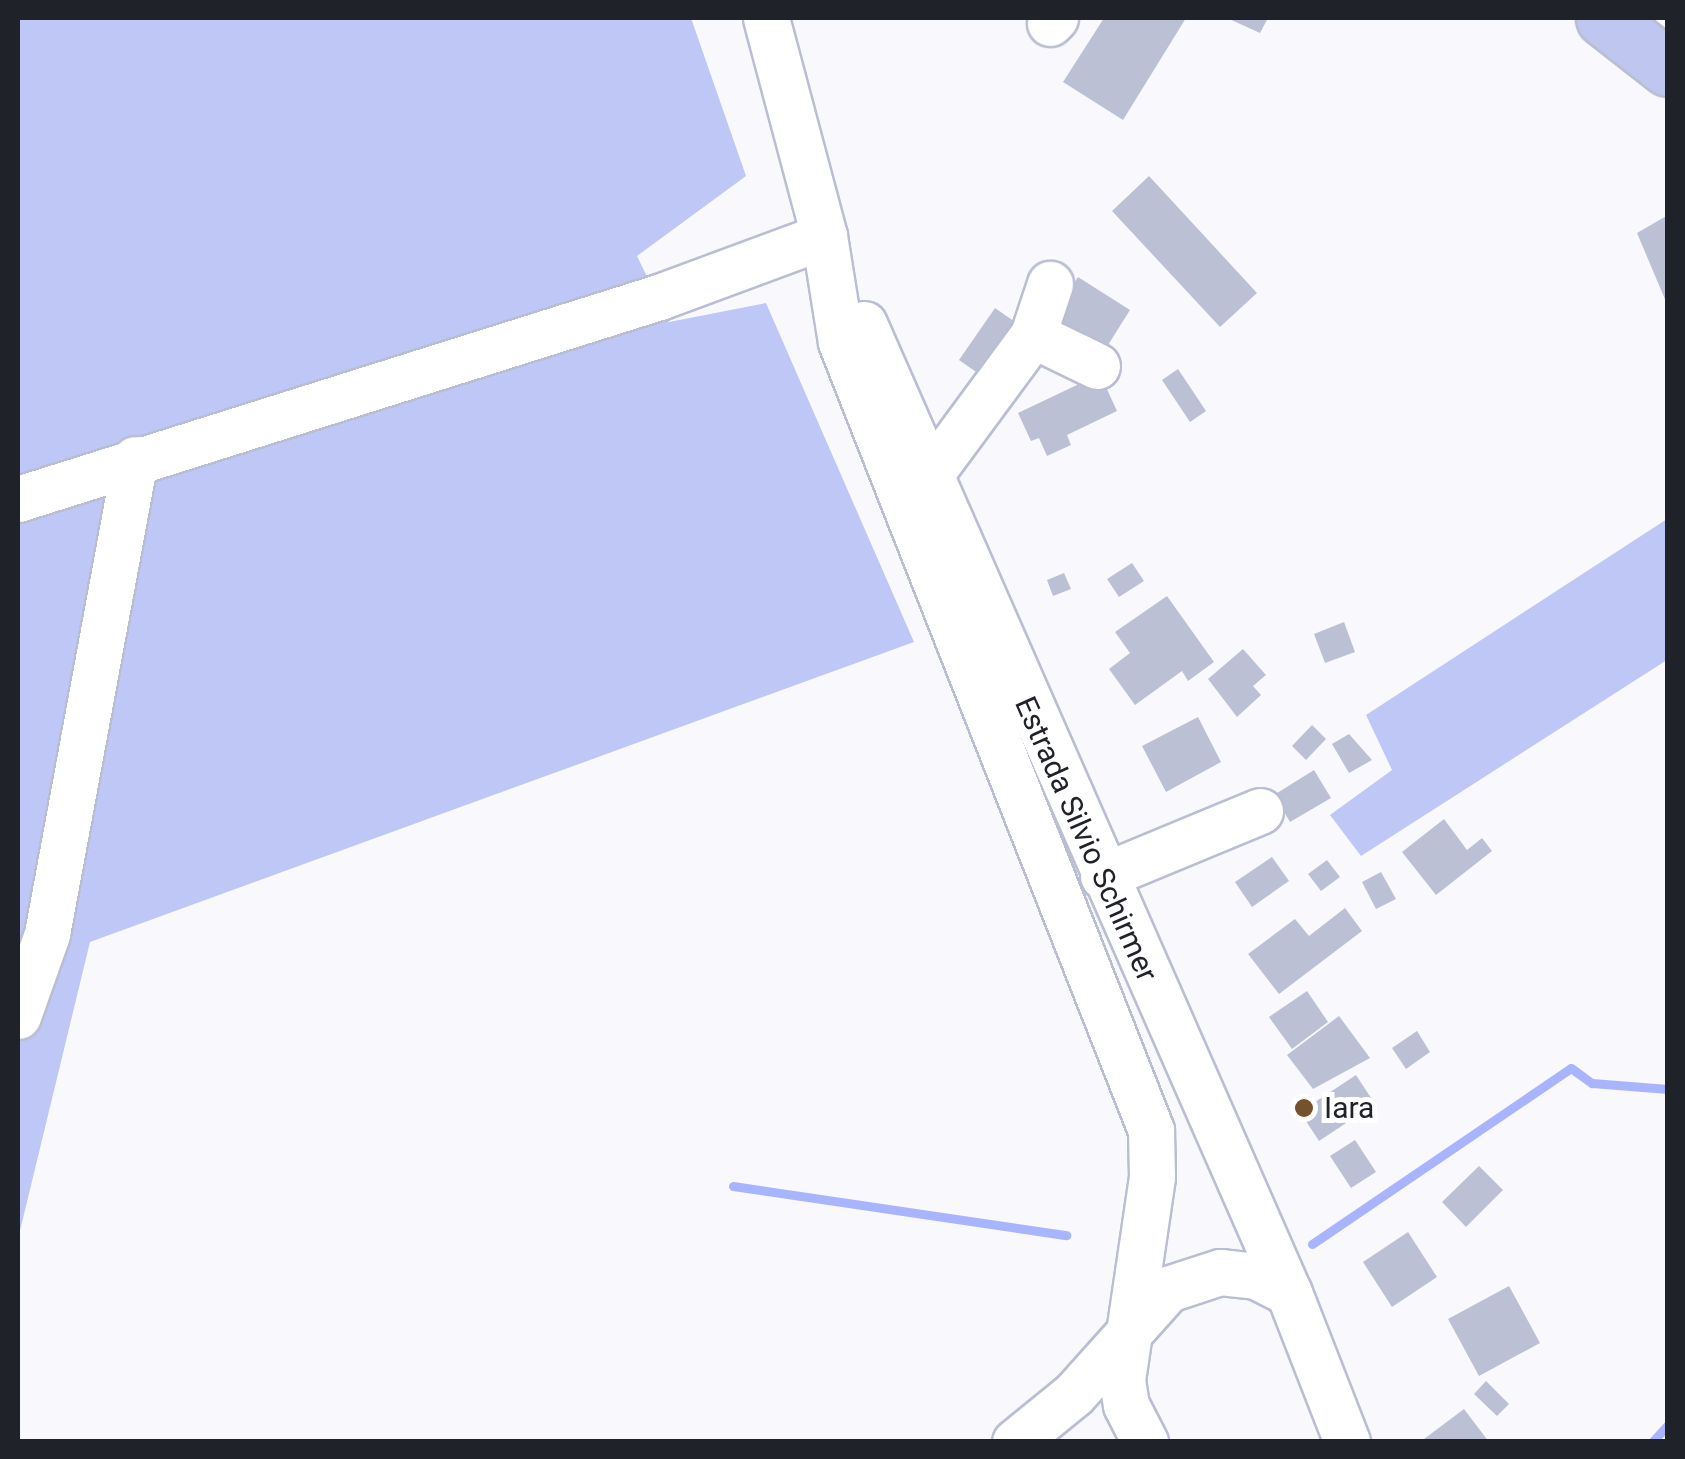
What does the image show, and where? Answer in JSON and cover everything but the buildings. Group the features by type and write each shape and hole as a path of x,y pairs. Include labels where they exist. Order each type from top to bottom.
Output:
{"highway":[{"path":"1604,18 1668,68"}],"street":[{"name":"Estrada Silvio Schirmer","path":"766,18 824,236 841,342 1151,1130 1152,1177 1122,1380 1126,1406 1145,1442"},
{"name":"Estrada Silvio Schirmer","path":"824,236 1289,1293 1334,1433"},
{"path":"18,498 660,297 824,236"},
{"path":"929,476 1033,335 1050,284"},
{"path":"1033,335 1096,366"},
{"path":"18,1016 47,934 135,460"},
{"path":"1103,876 1260,812"},
{"path":"1015,1442 1074,1394 1153,1300 1202,1274 1256,1276 1289,1293"}],"shaded area":[{"path":"18,18 691,18 746,176 637,256 669,322 766,303 914,642 90,942 18,1239"},
{"path":"1667,519 1667,660 1361,856 1330,815 1392,770 1366,715"}],"waterway":[{"path":"1312,1244 1571,1068 1592,1083 1668,1089"},
{"path":"733,1186 1066,1235"},
{"path":"1652,1442 1668,1425"}],"place":[{"name":"Iara","path":"1304,1108"}]}
